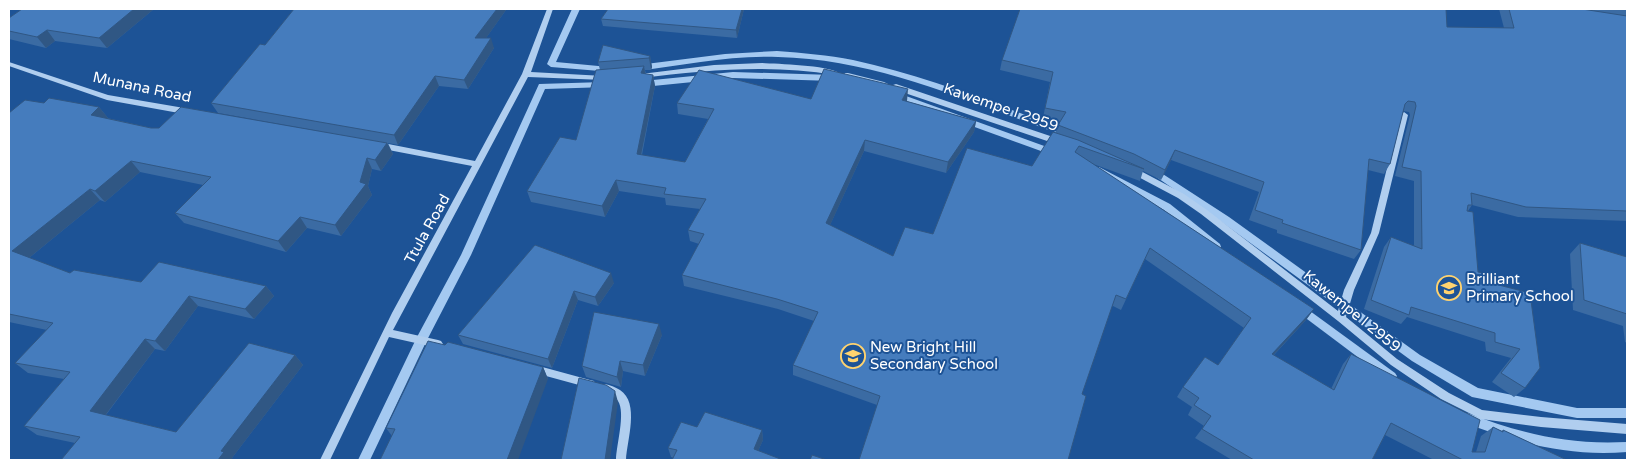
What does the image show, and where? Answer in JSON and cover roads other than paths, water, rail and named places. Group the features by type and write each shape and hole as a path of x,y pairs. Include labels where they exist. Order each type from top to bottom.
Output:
{"street":[{"name":"Ttula Road","path":"325,460 387,333 526,74 550,9"},
{"name":"Munana Road","path":"9,64 108,97 196,113"},
{"name":"Kawempe I 2959","path":"633,77 753,66 817,68 894,86 1068,145"},
{"path":"526,74 615,78"},
{"path":"1341,318 1349,290 1375,233 1404,115"},
{"path":"372,144 478,164"},
{"name":"Kawempe I 2959","path":"1126,168 1182,196 1341,318 1394,362 1479,419 1627,429"},
{"path":"387,333 450,347"},
{"path":"523,366 613,390 625,398 627,404 621,460"}],"waterway":[{"path":"576,9 551,64 609,70"},
{"path":"638,68 742,55 815,56 852,62 926,82 1068,134"},
{"path":"643,84 733,75 833,78"},
{"path":"364,460 421,340 466,255 542,86 604,85"},
{"path":"895,95 1055,153"},
{"path":"1099,170 1167,207 1216,247"},
{"path":"1152,170 1226,220 1416,358 1476,393 1577,413 1627,413"},
{"path":"1299,307 1391,376"},
{"path":"1467,418 1506,433 1546,443 1586,448 1627,447"}],"place":[{"name":"Brilliant Primary School","path":"1449,288"},
{"name":"New Bright Hill Secondary School","path":"853,356"}]}
